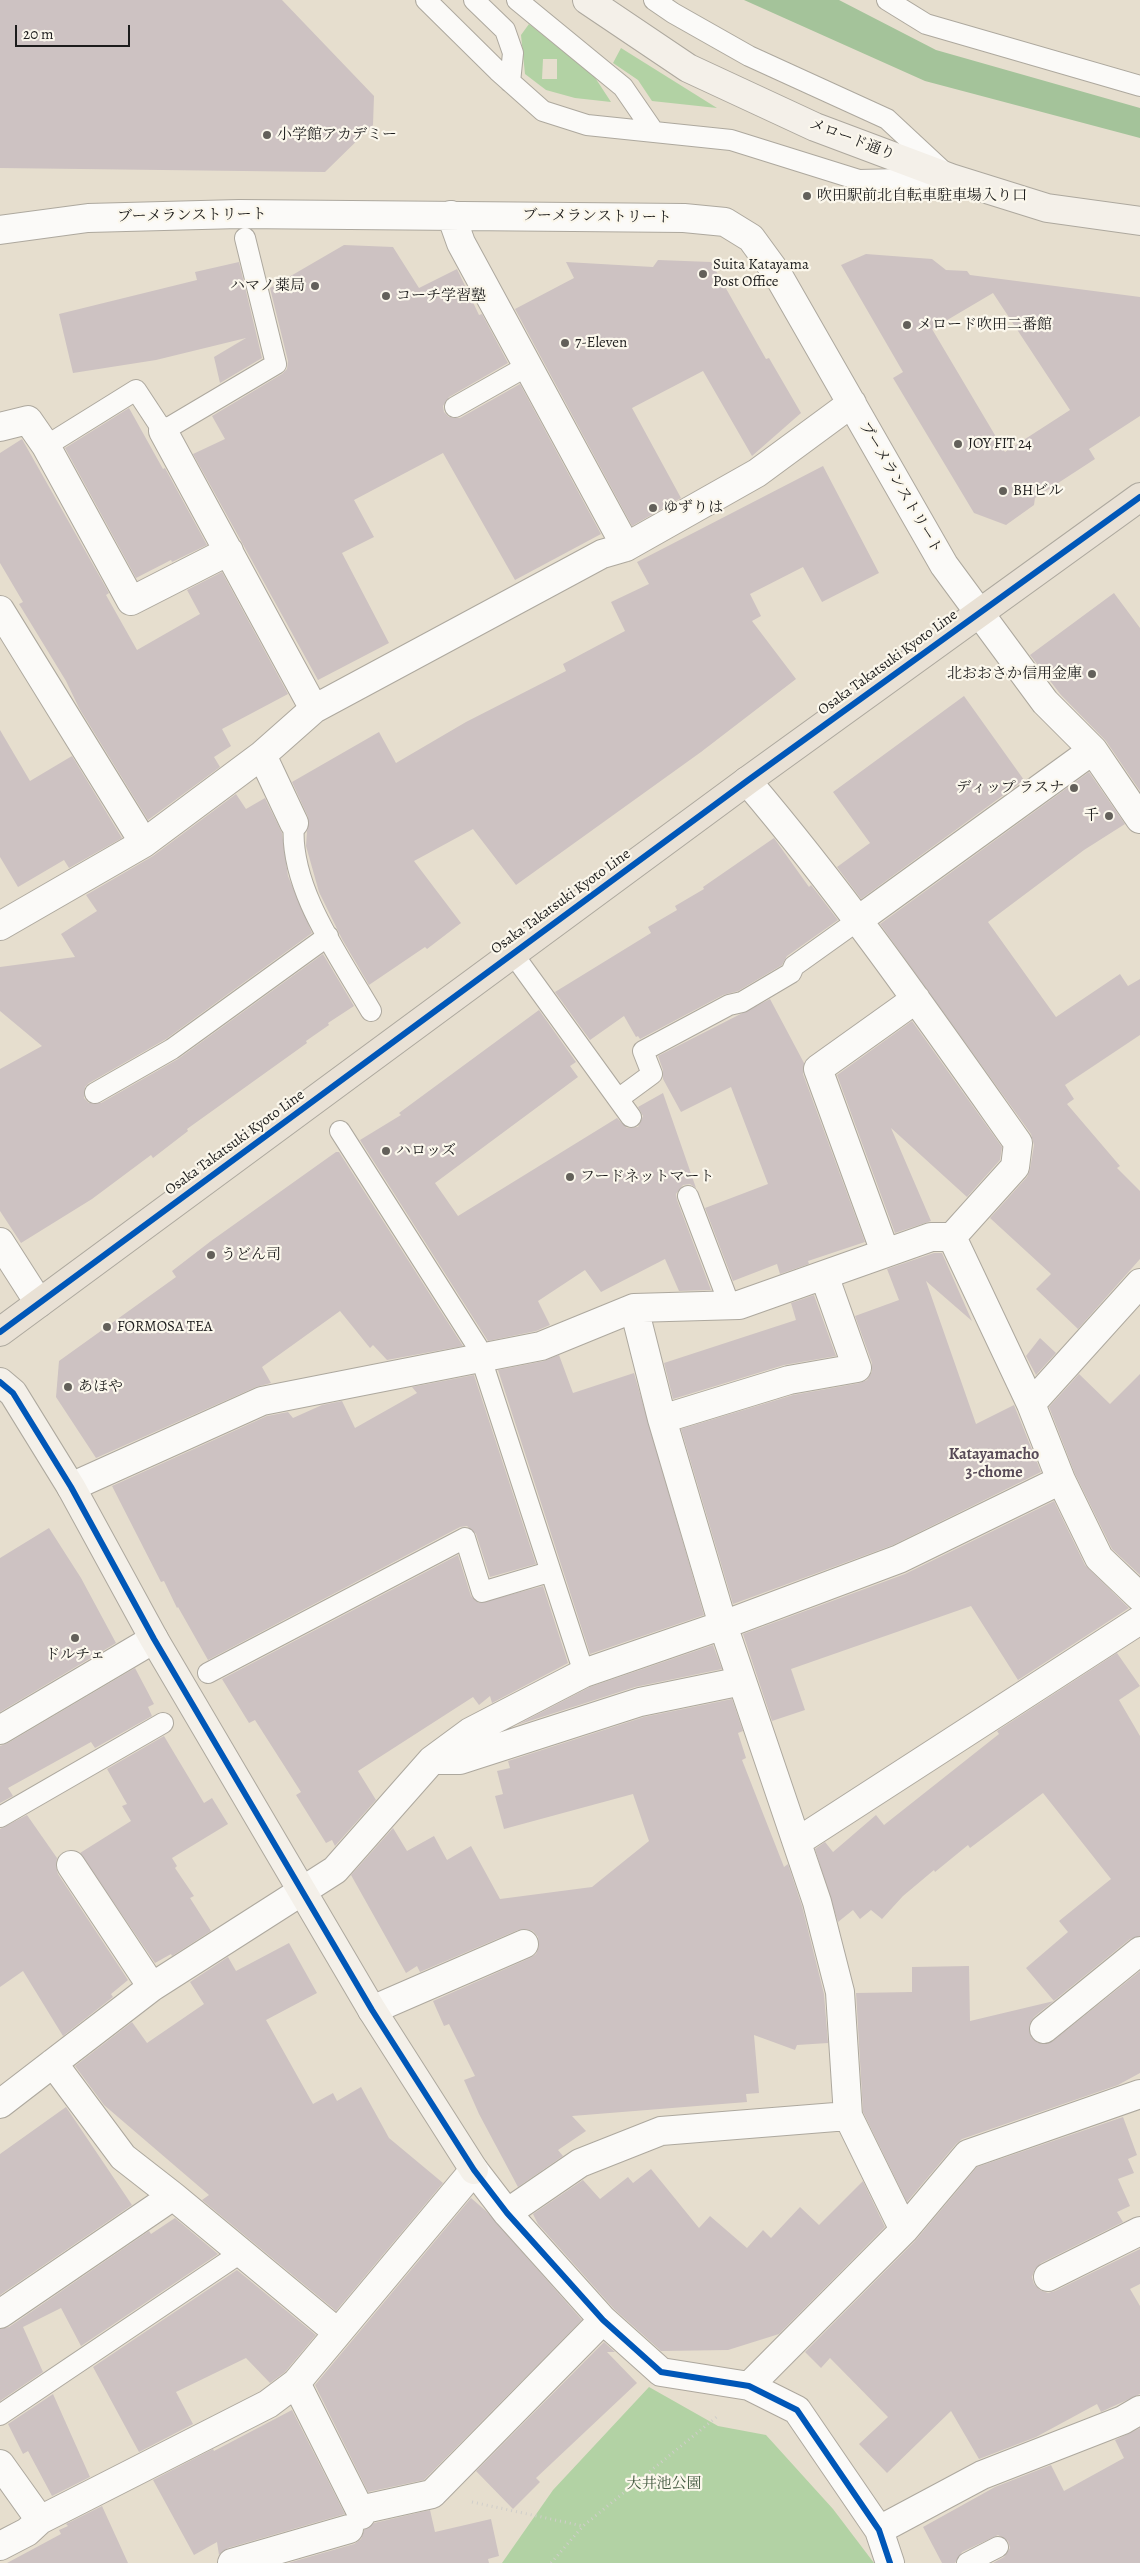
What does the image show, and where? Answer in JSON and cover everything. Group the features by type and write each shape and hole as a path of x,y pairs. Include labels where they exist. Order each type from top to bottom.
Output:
{"main road":[{"name":"Osaka Takatsuki Kyoto Line","path":"0,1332 747,782 1140,497"}],"street":[{"name":"メロード通り","path":"587,0 688,68 815,127 951,178 1047,208 1140,221"},
{"name":"ブーメランストリート","path":"0,230 88,218 239,214 684,218 725,222 751,238 778,275 944,565 1045,702 1093,750 1140,819"},
{"path":"451,215 461,243 626,547"},
{"path":"3,916 144,843 262,755 314,709 602,554 626,547 757,474 852,403"},
{"path":"0,427 28,420 46,446 131,601 229,551"},
{"path":"163,431 314,709"},
{"path":"0,610 144,843"},
{"path":"857,921 1093,750"},
{"path":"262,755 294,823"},
{"path":"71,1487 262,1401 541,1346 634,1308 739,1305 931,1237 952,1236 1015,1167 1018,1143 916,999 776,816 747,782"},
{"path":"885,1252 818,1069 916,999"},
{"path":"952,1236 1031,1404 1062,1480 1099,1558 1140,1597"},
{"path":"0,1242 39,1303"},
{"path":"662,1418 789,1380 857,1368 824,1275"},
{"path":"1031,1404 1140,1283"},
{"path":"634,1308 662,1418 723,1625 817,1902 840,1992 848,2116 904,2230"},
{"path":"0,1382 13,1393 71,1487 154,1639 372,2010 474,2170 507,2213 603,2320 661,2372 749,2386 797,2410 878,2530 890,2563"},
{"path":"0,2104 152,1986 335,1870 432,1760 470,1732 584,1673 723,1625 899,1559 1062,1480"},
{"path":"797,1842 1140,1620"},
{"path":"0,1730 154,1639"},
{"path":"432,1760 460,1760 640,1702 742,1681"},
{"path":"71,1865 152,1986"},
{"path":"372,2010 524,1944"},
{"path":"1044,2030 1140,1951"},
{"path":"53,2063 122,2157 242,2252 337,2332"},
{"path":"749,2386 904,2230 968,2154 1140,2094"},
{"path":"507,2213 580,2163 661,2131 848,2116"},
{"path":"0,2546 27,2532 40,2520 268,2404 296,2383 474,2170"},
{"path":"0,2314 173,2196"},
{"path":"1048,2277 1140,2231"},
{"path":"232,2563 356,2518 432,2494 603,2320"},
{"path":"296,2383 356,2518"},
{"path":"878,2530 982,2475 1123,2420 1140,2410"},
{"path":"0,2464 40,2520"}],"lane":[{"path":"426,0 510,82 543,111 587,125 731,140 858,180 951,178"},
{"path":"474,0 504,30 513,53 510,82"},
{"path":"517,0 623,87 654,132"},
{"path":"654,0 673,13 749,56 886,119 951,178"},
{"path":"887,0 926,24 1140,86"},
{"path":"46,446 136,390 163,431 276,364 245,238"},
{"path":"455,407 529,366"},
{"path":"294,823 292,843 308,898 371,1011"},
{"path":"618,1099 652,1074 643,1051 729,1005 742,1002 791,973 794,966 857,921"},
{"path":"95,1093 172,1049 328,936"},
{"path":"513,954 631,1117"},
{"path":"340,1132 477,1346 549,1572 584,1673"},
{"path":"688,1196 730,1306"},
{"path":"208,1673 465,1538 482,1592 549,1572"},
{"path":"0,1817 163,1723"},
{"path":"0,2415 242,2252"},
{"path":"967,2563 998,2548"}],"path":[{"path":"551,2563 583,2526 708,2427 749,2386"},
{"path":"444,2482 458,2499 583,2526"}],"green space":[{"path":"744,0 839,0 936,50 1140,108 1140,138 925,81"},
{"path":"529,24 594,76 611,102 575,98 546,90 525,74 521,35","holes":["543,59 557,59 557,79 542,79"]},
{"path":"621,48 717,108 652,101 638,80 613,63"},
{"name":"大井池公園","path":"649,2387 718,2426 766,2435 833,2509 874,2563 502,2563 553,2490"}],"building":[{"path":"0,0 282,0 374,96 373,125 325,172 0,168"},
{"path":"344,245 393,247 419,288 457,269 479,315 482,314 508,363 449,397 443,406 444,412 449,417 460,418 520,384 601,534 515,580 443,453 354,500 374,537 342,553 389,643 318,680 193,454 225,439 212,416 282,374 287,369 288,361 270,288"},
{"path":"866,254 932,259 946,270 967,271 970,275 1140,297 1140,416 1089,449 1095,459 1035,498 1034,505 1006,525 974,513 893,378 903,372 841,265","holes":["993,293 1070,410 1005,452 932,329"]},
{"path":"658,260 711,262 766,359 769,358 801,413 752,456 703,371 632,408 681,498 632,526 515,309 574,278 566,262 653,267"},
{"path":"239,262 262,358 220,383 214,357 246,338 156,360 73,373 59,314 197,280 195,272"},
{"path":"129,408 163,469 165,468 207,545 172,562 171,560 136,578 65,448"},
{"path":"22,439 109,593 106,595 137,650 200,614 187,590 222,572 288,694 222,729 231,746 214,757 220,767 148,820 79,708 66,681 19,604 23,602 0,563 0,453"},
{"path":"823,466 879,573 822,602 803,567 750,594 761,616 752,621 796,679 701,752 516,885 473,829 414,861 461,923 427,949 425,947 369,985 342,939 319,892 306,846 308,817 292,782 379,732 396,763 466,722 566,671 563,664 625,631 611,602 649,584 637,562"},
{"name":"北おおさか信用金庫","path":"1114,593 1140,628 1140,791 1106,741 1061,695 1030,655"},
{"path":"964,696 1024,780 861,899 837,867 870,843 833,792"},
{"path":"0,730 30,781 72,756 122,838 69,868 64,860 18,887 0,857"},
{"path":"1089,772 1125,824 1084,850 988,922 1056,1017 1120,974 1128,986 1140,979 1140,1035 1065,1085 1074,1099 1067,1104 1120,1166 1117,1168 1140,1191 1140,1259 1078,1329 1036,1289 1051,1274 990,1218 1027,1177 1034,1145 1031,1134 880,924"},
{"path":"236,794 246,809 265,798 282,833 288,876 312,933 166,1039 89,1083 85,1087 84,1098 89,1103 101,1103 178,1059 323,954 354,1006 328,1023 329,1025 306,1041 307,1043 187,1129 188,1131 153,1158 151,1155 92,1199 21,1243 0,1211 0,1069 42,1046 0,1011 0,967 75,957 61,934 97,911 86,895 153,856"},
{"path":"774,838 809,887 811,885 838,920 787,956 782,965 738,991 723,995 640,1039 638,1036 636,1037 624,1016 590,1040 555,992 651,933 648,927 677,910 675,906 704,889 703,887"},
{"path":"770,999 804,1063 803,1074 865,1242 808,1261 809,1264 780,1274 777,1264 733,1281 705,1208 768,1184 731,1087 681,1112 663,1079 663,1070 658,1056"},
{"path":"539,1010 576,1062 570,1066 578,1077 435,1183 458,1216 617,1118 627,1128 638,1127 643,1116 638,1107 663,1093 696,1188 690,1184 683,1185 676,1194 677,1200 711,1290 679,1291 665,1259 601,1292 585,1270 538,1301 550,1325 536,1331 488,1341 360,1140 401,1115 399,1113"},
{"path":"912,1021 1002,1147 1000,1160 967,1197 891,1128 931,1221 895,1233 837,1075"},
{"path":"336,1152 339,1152 463,1346 387,1360 373,1345 370,1348 340,1311 262,1367 271,1383 256,1387 96,1458 56,1397 59,1361 176,1277 172,1271 211,1241"},
{"path":"934,1253 942,1253 972,1321 926,1281 976,1424 1014,1405 1041,1472 893,1545 733,1604 681,1429 793,1395 860,1383 867,1380 872,1372 872,1363 855,1316 899,1300 887,1269"},
{"path":"814,1295 836,1356 784,1365 673,1399 664,1363 796,1320 791,1303"},
{"path":"1040,1338 1056,1353 1036,1375 1026,1356"},
{"path":"559,1355 573,1393 634,1373 704,1615 590,1654 498,1370 544,1361"},
{"path":"1079,1374 1110,1404 1140,1374 1140,1575 1112,1549 1075,1474 1049,1407"},
{"path":"474,1375 536,1564 490,1577 476,1534 467,1526 460,1527 208,1660 177,1608 164,1581 161,1582 112,1486 267,1416 288,1412 293,1418 322,1405 342,1401 355,1428 417,1393 412,1387"},
{"path":"1054,1501 1085,1565 1129,1608 1018,1680 971,1606 791,1669 805,1710 772,1721 743,1634 905,1574"},
{"path":"49,1528 81,1578 116,1643 0,1712 0,1558"},
{"path":"458,1555 471,1596 479,1603 543,1586 568,1663 492,1703 490,1696 479,1705 473,1697 358,1771 376,1800 335,1846 332,1840 326,1843 296,1795 301,1792 255,1720 249,1723 222,1679"},
{"path":"713,1645 722,1669 635,1687 517,1725 590,1687"},
{"path":"1117,1653 1140,1686 1119,1700 1140,1736 1140,1936 1130,1939 1054,2001 1026,1968 1068,1932 1059,1921 1111,1879 1043,1793 970,1848 968,1845 935,1872 934,1870 903,1896 882,1919 871,1910 860,1919 853,1910 838,1922 815,1849 825,1842 833,1852 876,1815 884,1825 999,1734 997,1731"},
{"path":"135,1668 154,1704 148,1707 152,1716 95,1748 91,1742 8,1788 13,1796 0,1803 0,1746"},
{"path":"732,1699 743,1731 738,1733 746,1758 742,1760 784,1867 788,1864 802,1906 824,1994 828,2043 797,2045 795,2050 754,2035 759,2093 746,2094 747,2102 572,2116 586,2131 558,2150 563,2156 518,2187 479,2114 464,2080 475,2076 449,2024 444,2026 433,2001 530,1958 536,1954 539,1946 538,1937 533,1931 526,1929 518,1930 420,1972 417,1966 406,1973 351,1875 393,1828 407,1851 434,1836 447,1860 471,1846 500,1899 592,1887 649,1841 633,1794 504,1829 495,1796 503,1794 497,1771 510,1768 508,1761 644,1717"},
{"path":"164,1736 204,1803 212,1798 228,1824 172,1858 177,1866 175,1868 194,1896 190,1898 211,1931 172,1956 171,1954 155,1963 80,1853 131,1821 122,1806 127,1804 107,1769"},
{"path":"27,1815 57,1858 58,1874 128,1980 111,1994 113,1997 63,2036 23,1971 0,1987 0,1829"},
{"path":"289,1943 317,1993 266,2020 313,2104 333,2093 337,2101 361,2087 389,2138 443,2183 336,2311 202,2200 209,2195 104,2105 75,2066 132,2022 147,2043 204,2004 190,1982 228,1957 236,1971"},
{"path":"969,1966 970,2021 1054,2001 1034,2017 1030,2023 1029,2031 1032,2038 1038,2043 1046,2044 1053,2041 1140,1971 1140,2073 1118,2085 962,2139 907,2202 863,2112 856,1993 912,1992 912,1967"},
{"path":"66,2107 132,2205 0,2295 0,2154"},
{"path":"1123,2117 1137,2155 1128,2159 1134,2173 1118,2179 1130,2206 1117,2212 1123,2222 1041,2263 1035,2269 1032,2277 1034,2284 1040,2290 1048,2293 1140,2249 1140,2284 1130,2289 1140,2306 1140,2394 1101,2412 1097,2404 1036,2437 979,2459 951,2411 887,2473 859,2444 888,2417 830,2358 821,2368 805,2352 915,2241 977,2167"},
{"path":"651,2169 699,2228 710,2216 747,2248 763,2230 771,2238 800,2207 819,2225 863,2181 885,2227 779,2334 728,2350 661,2351 614,2309 538,2224 533,2214 583,2180 600,2199 628,2177 633,2183"},
{"path":"471,2198 486,2211 582,2320 424,2480 368,2492 315,2385"},
{"path":"175,2218 218,2254 81,2346 61,2308 23,2327 43,2372 0,2401 0,2329 9,2327 149,2231 151,2234"},
{"path":"237,2270 316,2335 285,2372 270,2383 246,2358 176,2392 193,2424 139,2452 93,2367"},
{"path":"604,2342 615,2352 607,2352 637,2383 536,2478 540,2482 513,2509 476,2471"},
{"path":"53,2394 90,2477 52,2496 28,2451 23,2454 8,2424"},
{"path":"292,2410 345,2514 228,2548 219,2555 217,2542 194,2555 153,2480 213,2449 214,2451"},
{"path":"1140,2428 1140,2563 993,2563 1004,2557 1010,2548 1008,2541 998,2535 962,2552 955,2563 942,2563 923,2527 995,2487 1051,2465 1064,2491 1124,2458 1115,2440"},
{"path":"102,2506 128,2563 7,2563 61,2534 59,2530 68,2526 66,2524"},
{"path":"430,2510 435,2532 491,2519 499,2556 488,2559 489,2563 288,2563 354,2544 361,2539 364,2530 374,2523"}],"cycle path":[{"path":"0,1332 747,781 1140,497"},
{"path":"0,1382 13,1393 71,1487 154,1639 372,2010 474,2170 507,2213 603,2320 661,2372 749,2386 797,2410 879,2530 890,2563"}],"place":[{"name":"小学館アカデミー","path":"267,135"},
{"name":"吹田駅前北自転車駐車場入り口","path":"807,196"},
{"name":"Suita Katayama Post Office","path":"703,274"},
{"name":"ハマノ薬局","path":"315,286"},
{"name":"コーチ学習塾","path":"386,296"},
{"name":"メロード吹田二番館","path":"907,325"},
{"name":"7-Eleven","path":"565,343"},
{"name":"JOY FIT 24","path":"958,444"},
{"name":"BHビル","path":"1003,491"},
{"name":"ゆずりは","path":"653,508"},
{"name":"北おおさか信用金庫","path":"1092,674"},
{"name":"ディップ ラスナ","path":"1074,788"},
{"name":"千","path":"1109,816"},
{"name":"ハロッズ","path":"386,1151"},
{"name":"フードネットマート","path":"570,1177"},
{"name":"うどん司","path":"211,1255"},
{"name":"FORMOSA TEA","path":"107,1327"},
{"name":"あほや","path":"68,1387"},
{"name":"ドルチェ","path":"75,1638"}],"district":[{"name":"Katayamacho 3-chome","path":"994,1464"}]}
